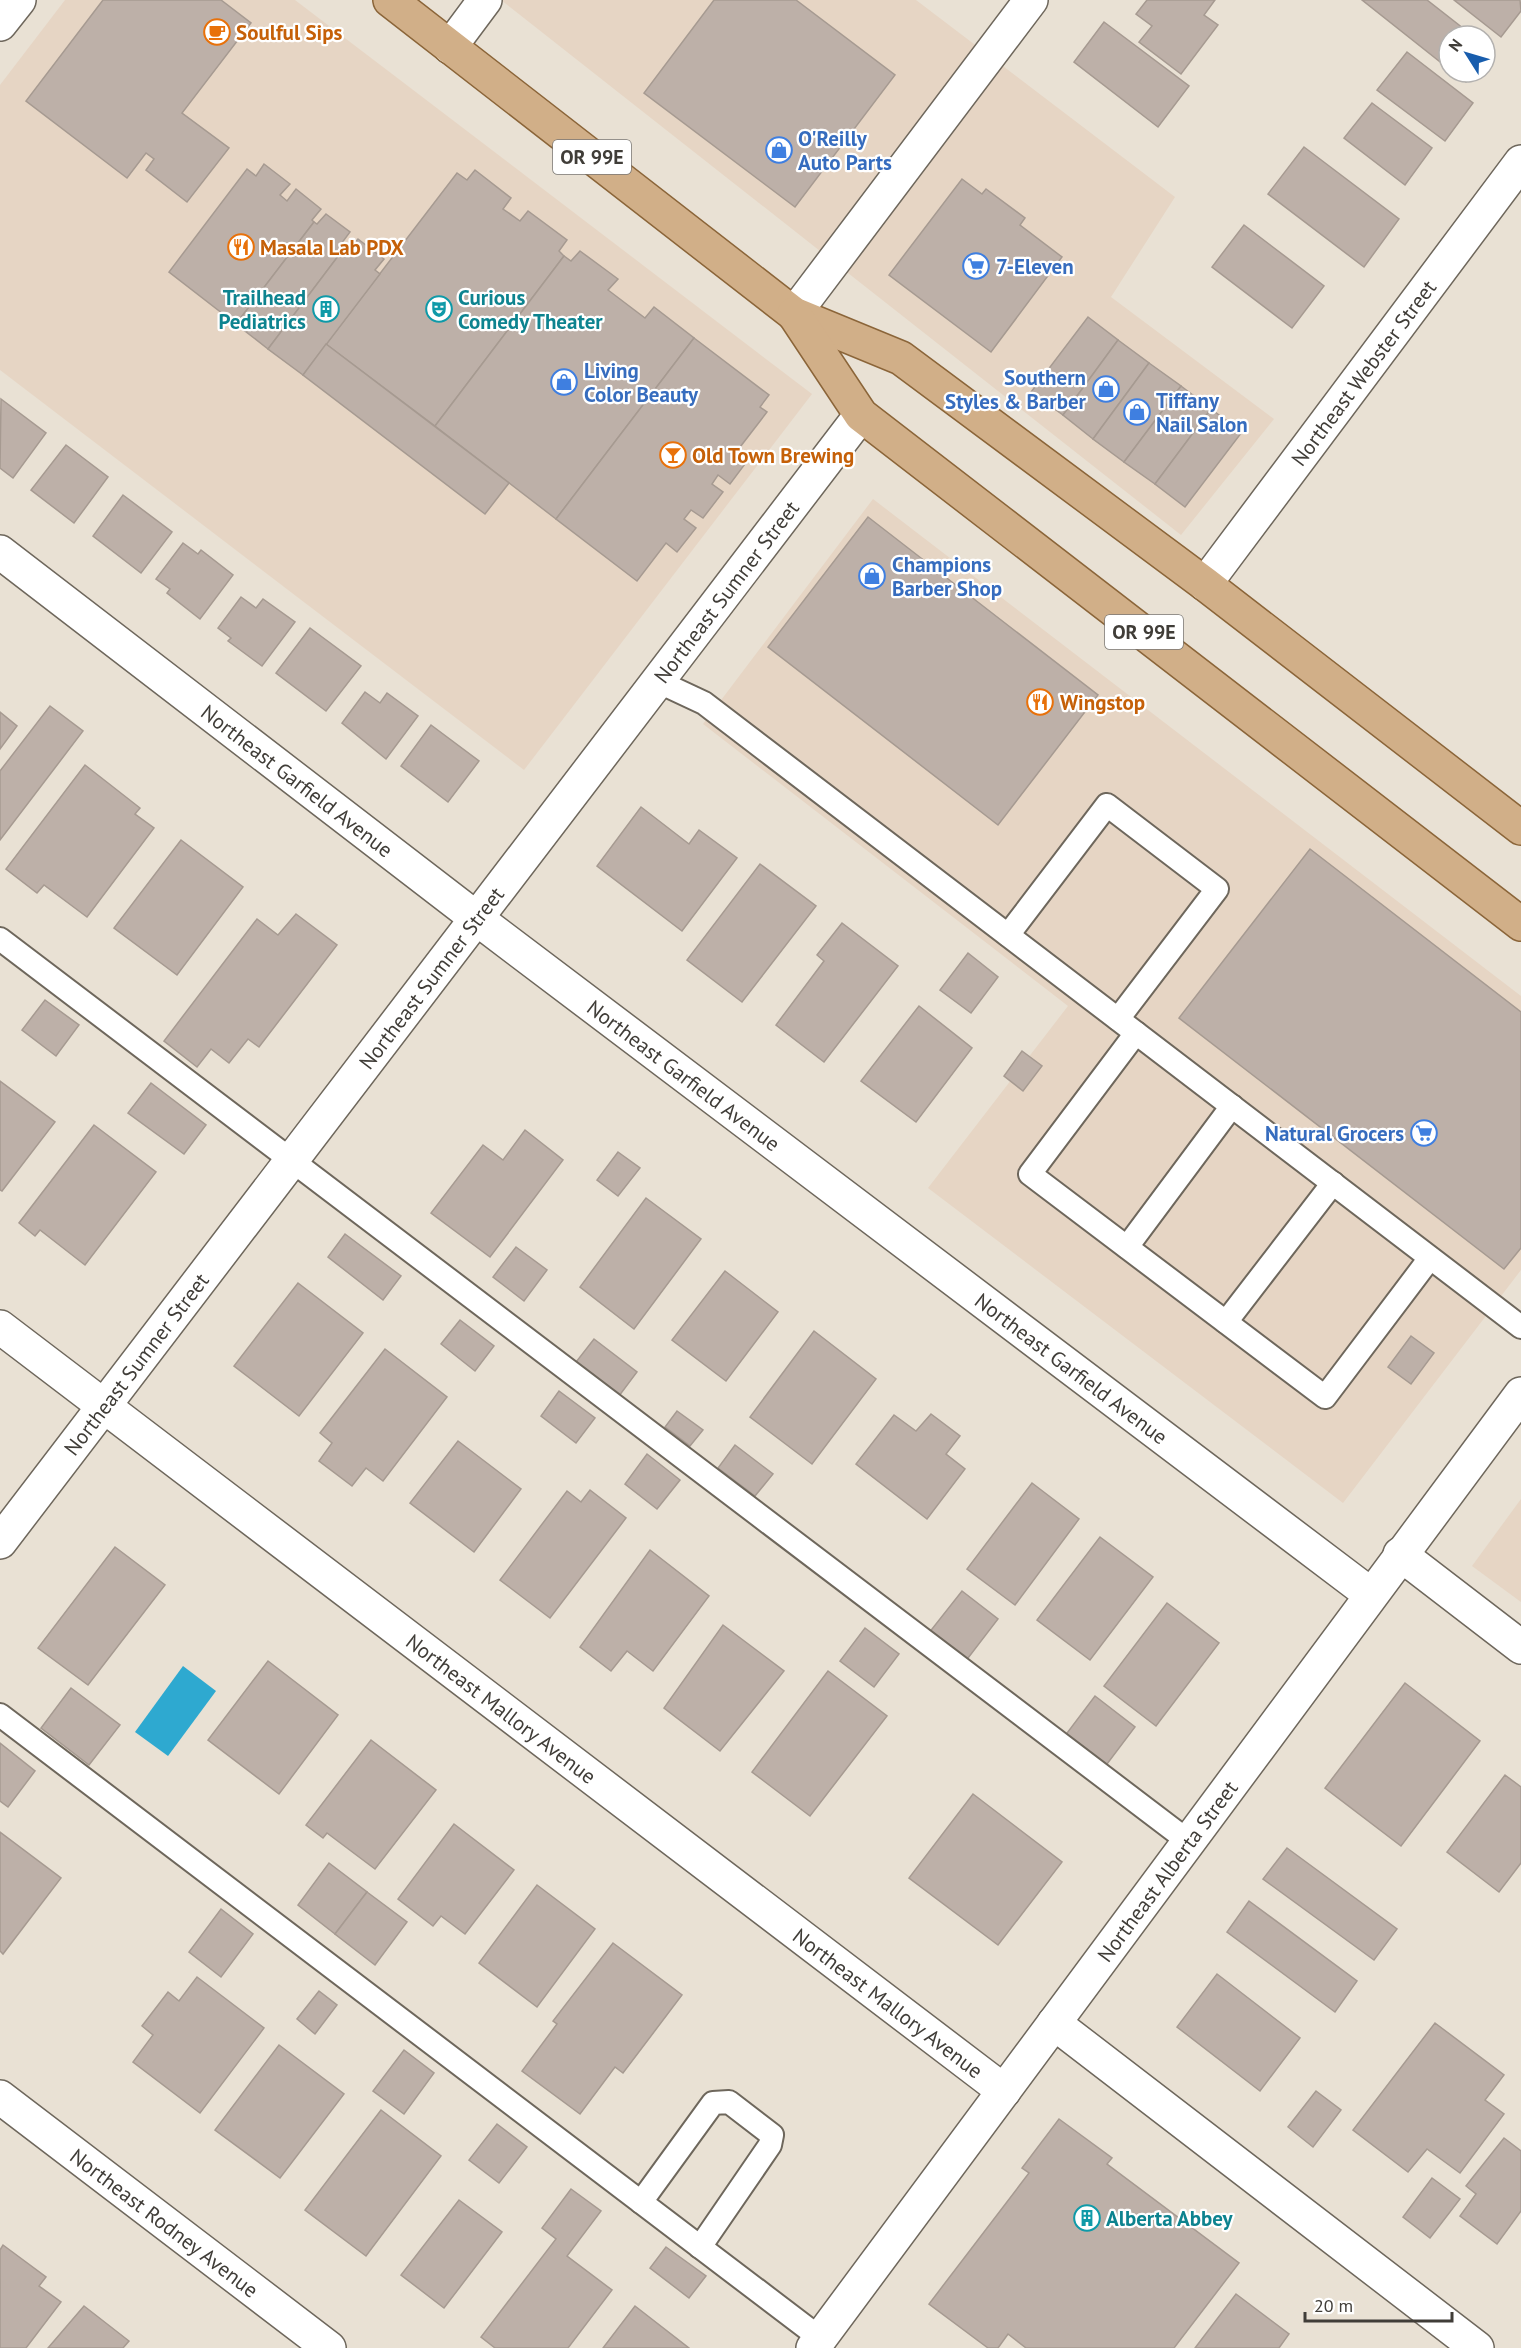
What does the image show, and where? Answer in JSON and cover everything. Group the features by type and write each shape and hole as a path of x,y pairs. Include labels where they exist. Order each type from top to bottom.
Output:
{"main road":[{"name":"OR 99E","path":"390,0 794,314 901,358 1205,584 1521,828"},
{"name":"OR 99E","path":"794,314 861,415 1521,924"}],"street":[{"path":"0,24 19,0"},
{"path":"450,47 485,0"},
{"path":"794,314 1031,0"},
{"name":"Northeast Webster Street","path":"1205,584 1521,162"},
{"name":"Northeast Sumner Street","path":"0,1542 861,415"},
{"name":"Northeast Garfield Avenue","path":"0,552 476,918 1370,1594"},
{"name":"Northeast Mallory Avenue","path":"0,1327 1004,2091"},
{"name":"Northeast Alberta Street","path":"817,2343 1370,1594 1521,1394"},
{"path":"1400,1554 1521,1647"},
{"path":"1054,2023 1477,2348"},
{"name":"Northeast Rodney Avenue","path":"0,2097 329,2348"}],"lane":[{"path":"657,681 704,703 1521,1327"},
{"path":"1008,935 1107,805 1208,882 1217,889 1118,1019"},
{"path":"0,939 1188,1841"},
{"path":"1136,1033 1030,1174 1326,1397 1430,1258"},
{"path":"1127,1248 1232,1106"},
{"path":"1226,1322 1333,1184"},
{"path":"0,1715 700,2247 817,2343"},
{"path":"641,2202 713,2103 729,2102 772,2134 770,2145 700,2247"}],"shaded area":[{"path":"65,0 295,0 812,394 524,770 0,370 0,85"},
{"path":"501,0 916,0 1175,197 1111,297 1274,419 1181,535"},
{"path":"873,499 1521,996 1521,1270 1343,1503 928,1188 1068,1006 703,724"},
{"path":"1521,1499 1521,1602 1472,1566"}],"water":[{"path":"183,1666 216,1691 168,1756 135,1732"}],"building":[{"path":"103,0 221,0 251,23 182,113 229,148 187,202 146,170 154,159 146,153 127,178 26,101"},
{"name":"O'Reilly Auto Parts","path":"714,0 796,0 895,75 795,207 644,93"},
{"path":"1147,0 1215,0 1204,15 1218,25 1181,74 1139,42 1152,26 1136,14"},
{"path":"1362,0 1427,0 1458,24 1437,24 1437,59"},
{"path":"1454,0 1520,0 1521,11 1501,37 1497,34 1497,24 1484,24"},
{"path":"1104,22 1189,86 1158,127 1074,62"},
{"path":"1407,52 1437,75 1437,84 1448,84 1473,103 1445,141 1377,90"},
{"path":"1372,103 1432,148 1405,185 1344,138"},
{"path":"1304,147 1399,219 1364,267 1268,194"},
{"name":"Masala Lab PDX","path":"264,164 290,184 280,195 287,201 296,189 321,209 312,220 314,222 236,324 169,272 247,169 256,176"},
{"name":"Curious Comedy Theater","path":"475,170 511,198 503,209 520,221 528,211 567,240 559,251 564,256 435,426 326,344 457,173 467,180"},
{"name":"7-Eleven","path":"962,179 982,194 986,189 1025,218 1020,225 1062,257 991,352 889,275"},
{"path":"326,214 350,232 341,244 345,247 268,349 236,324 314,222 317,224"},
{"path":"1244,225 1324,286 1292,328 1212,267"},
{"name":"Trailhead Pediatrics","path":"358,239 384,259 375,270 380,274 303,375 268,349 345,247 349,250"},
{"name":"Living Color Beauty","path":"580,251 618,279 608,290 645,318 654,307 694,338 556,519 435,426 564,256 571,261"},
{"path":"1088,317 1118,340 1063,415 1031,392"},
{"name":"Old Town Brewing","path":"694,338 769,395 760,407 767,412 737,451 748,460 730,484 718,475 712,484 723,492 703,518 691,510 684,519 696,528 677,552 666,543 637,581 556,519"},
{"name":"Southern Styles & Barber","path":"1118,340 1149,363 1093,439 1063,415"},
{"path":"326,344 509,483 485,514 303,375"},
{"name":"Tiffany Nail Salon","path":"1149,363 1181,386 1124,462 1093,439"},
{"path":"1181,386 1211,409 1155,484 1124,462"},
{"path":"1,399 46,433 13,478 0,468"},
{"path":"1211,409 1242,432 1185,507 1155,484"},
{"path":"66,445 108,477 74,523 31,490"},
{"path":"123,495 172,532 141,573 93,536"},
{"path":"868,517 1098,695 998,825 768,647"},
{"path":"183,543 198,554 201,550 233,575 200,619 167,593 170,589 156,579"},
{"path":"241,597 256,608 263,599 295,622 262,666 228,641 231,638 218,628"},
{"path":"310,628 361,666 326,711 276,673"},
{"path":"365,692 380,703 387,693 418,716 386,759 342,723"},
{"path":"50,706 83,731 0,840 0,771"},
{"path":"0,712 17,726 0,749"},
{"path":"431,725 479,761 448,802 401,766"},
{"path":"85,765 140,808 135,814 154,828 87,917 44,885 37,893 6,869"},
{"path":"641,807 689,844 699,830 737,858 682,931 597,866"},
{"path":"181,840 243,887 177,975 114,928"},
{"name":"Natural Grocers","path":"1310,849 1521,1012 1521,1248 1504,1269 1179,1018"},
{"path":"760,864 816,906 742,1002 687,960"},
{"path":"296,914 337,945 259,1047 248,1039 229,1063 211,1049 197,1067 164,1041 257,919 278,935"},
{"path":"842,923 898,966 824,1062 776,1025 824,961 817,955"},
{"path":"968,953 998,977 971,1013 940,990"},
{"path":"45,1000 79,1025 56,1056 22,1030"},
{"path":"919,1006 972,1048 916,1122 861,1081"},
{"path":"1022,1051 1042,1066 1023,1091 1004,1076"},
{"path":"0,1081 55,1122 2,1191 0,1190"},
{"path":"151,1083 206,1125 184,1154 128,1113"},
{"path":"94,1125 156,1172 85,1265 40,1230 35,1236 19,1223"},
{"path":"525,1130 563,1160 490,1257 431,1213 483,1145 503,1160"},
{"path":"618,1152 640,1168 618,1196 597,1180"},
{"path":"646,1198 701,1239 634,1329 580,1287"},
{"path":"345,1234 401,1276 383,1300 328,1257"},
{"path":"516,1247 547,1270 524,1301 493,1277"},
{"path":"725,1271 778,1312 726,1381 672,1340"},
{"path":"298,1283 363,1333 299,1416 234,1366"},
{"path":"460,1320 494,1346 475,1371 441,1344"},
{"path":"814,1331 876,1379 812,1464 750,1417"},
{"path":"1411,1336 1434,1353 1411,1384 1388,1367"},
{"path":"594,1339 637,1372 619,1396 576,1362"},
{"path":"385,1349 447,1397 383,1481 366,1468 352,1486 319,1461 332,1443 320,1433"},
{"path":"559,1391 595,1418 576,1443 541,1416"},
{"path":"677,1411 703,1430 690,1446 665,1427"},
{"path":"931,1414 960,1436 946,1454 965,1469 927,1519 856,1464 894,1415 916,1431"},
{"path":"458,1441 521,1489 474,1552 410,1503"},
{"path":"735,1445 773,1474 755,1496 718,1468"},
{"path":"647,1454 680,1480 657,1509 625,1484"},
{"path":"1032,1483 1079,1519 1015,1605 967,1569"},
{"path":"590,1490 626,1518 550,1618 500,1580 567,1491 581,1502"},
{"path":"1100,1537 1153,1577 1090,1660 1037,1620"},
{"path":"115,1547 165,1585 88,1685 38,1648"},
{"path":"650,1550 709,1596 653,1671 627,1651 611,1671 580,1647"},
{"path":"962,1591 998,1619 965,1662 928,1634"},
{"path":"1167,1603 1219,1643 1156,1726 1104,1686"},
{"path":"723,1625 784,1671 720,1751 664,1708"},
{"path":"865,1628 899,1654 874,1687 840,1661"},
{"path":"268,1661 338,1715 279,1794 208,1740"},
{"path":"828,1671 887,1716 810,1816 752,1772"},
{"path":"1405,1683 1480,1741 1401,1846 1325,1788"},
{"path":"71,1688 120,1725 89,1765 41,1728"},
{"path":"1095,1696 1135,1727 1104,1768 1064,1737"},
{"path":"371,1740 436,1790 375,1869 327,1833 323,1838 306,1825"},
{"path":"0,1743 35,1771 8,1807 0,1801"},
{"path":"1505,1775 1521,1787 1521,1863 1499,1892 1447,1852"},
{"path":"973,1794 1062,1862 998,1945 909,1878"},
{"path":"454,1824 514,1870 465,1934 441,1916 433,1926 398,1899"},
{"path":"0,1832 61,1878 3,1954 0,1951"},
{"path":"1287,1848 1397,1929 1374,1960 1263,1879"},
{"path":"329,1863 367,1892 335,1934 298,1905"},
{"path":"537,1885 595,1929 537,2007 479,1963"},
{"path":"367,1892 407,1922 375,1965 335,1934"},
{"path":"1249,1901 1357,1981 1335,2012 1227,1932"},
{"path":"221,1909 253,1934 221,1977 189,1952"},
{"path":"613,1943 682,1995 623,2073 615,2067 580,2114 522,2071 557,2024 553,2021"},
{"path":"1217,1974 1300,2038 1260,2091 1177,2027"},
{"path":"197,1977 264,2028 200,2113 133,2062 153,2035 142,2026 168,1992 179,2001"},
{"path":"319,1991 337,2005 315,2034 297,2019"},
{"path":"1435,2023 1504,2075 1485,2100 1504,2114 1460,2173 1427,2149 1408,2172 1353,2130"},
{"path":"279,2045 344,2094 280,2178 215,2130"},
{"path":"404,2050 434,2073 404,2114 373,2091"},
{"path":"1316,2091 1341,2110 1313,2147 1288,2127"},
{"path":"381,2110 441,2156 366,2256 305,2210"},
{"name":"Alberta Abbey","path":"1059,2119 1112,2158 1107,2164 1239,2263 1174,2348 1026,2348 1008,2334 998,2348 988,2348 929,2304 1029,2173 1022,2168"},
{"path":"497,2124 527,2147 499,2183 469,2160"},
{"path":"1504,2138 1521,2151 1521,2211 1497,2244 1460,2216 1476,2194 1466,2186"},
{"path":"1432,2178 1460,2199 1430,2238 1403,2217"},
{"path":"571,2189 601,2211 567,2256 612,2290 568,2348 495,2348 481,2337 556,2239 542,2228"},
{"path":"459,2200 502,2232 444,2308 401,2275"},
{"path":"3,2245 46,2277 39,2286 61,2302 26,2348 0,2348 0,2250"},
{"path":"666,2247 706,2276 689,2298 650,2268"},
{"path":"1236,2294 1289,2334 1279,2348 1195,2348"},
{"path":"84,2306 129,2341 123,2348 48,2348"},
{"path":"635,2306 689,2348 603,2348"}],"place":[{"name":"Soulful Sips","path":"217,32"},
{"name":"O'Reilly Auto Parts","path":"779,150"},
{"name":"Masala Lab PDX","path":"241,247"},
{"name":"7-Eleven","path":"976,266"},
{"name":"Trailhead Pediatrics","path":"326,309"},
{"name":"Curious Comedy Theater","path":"439,309"},
{"name":"Living Color Beauty","path":"564,382"},
{"name":"Southern Styles & Barber","path":"1106,389"},
{"name":"Tiffany Nail Salon","path":"1137,412"},
{"name":"Old Town Brewing","path":"673,455"},
{"name":"Champions Barber Shop","path":"872,576"},
{"name":"Wingstop","path":"1040,702"},
{"name":"Natural Grocers","path":"1424,1133"},
{"name":"Alberta Abbey","path":"1087,2218"}]}
